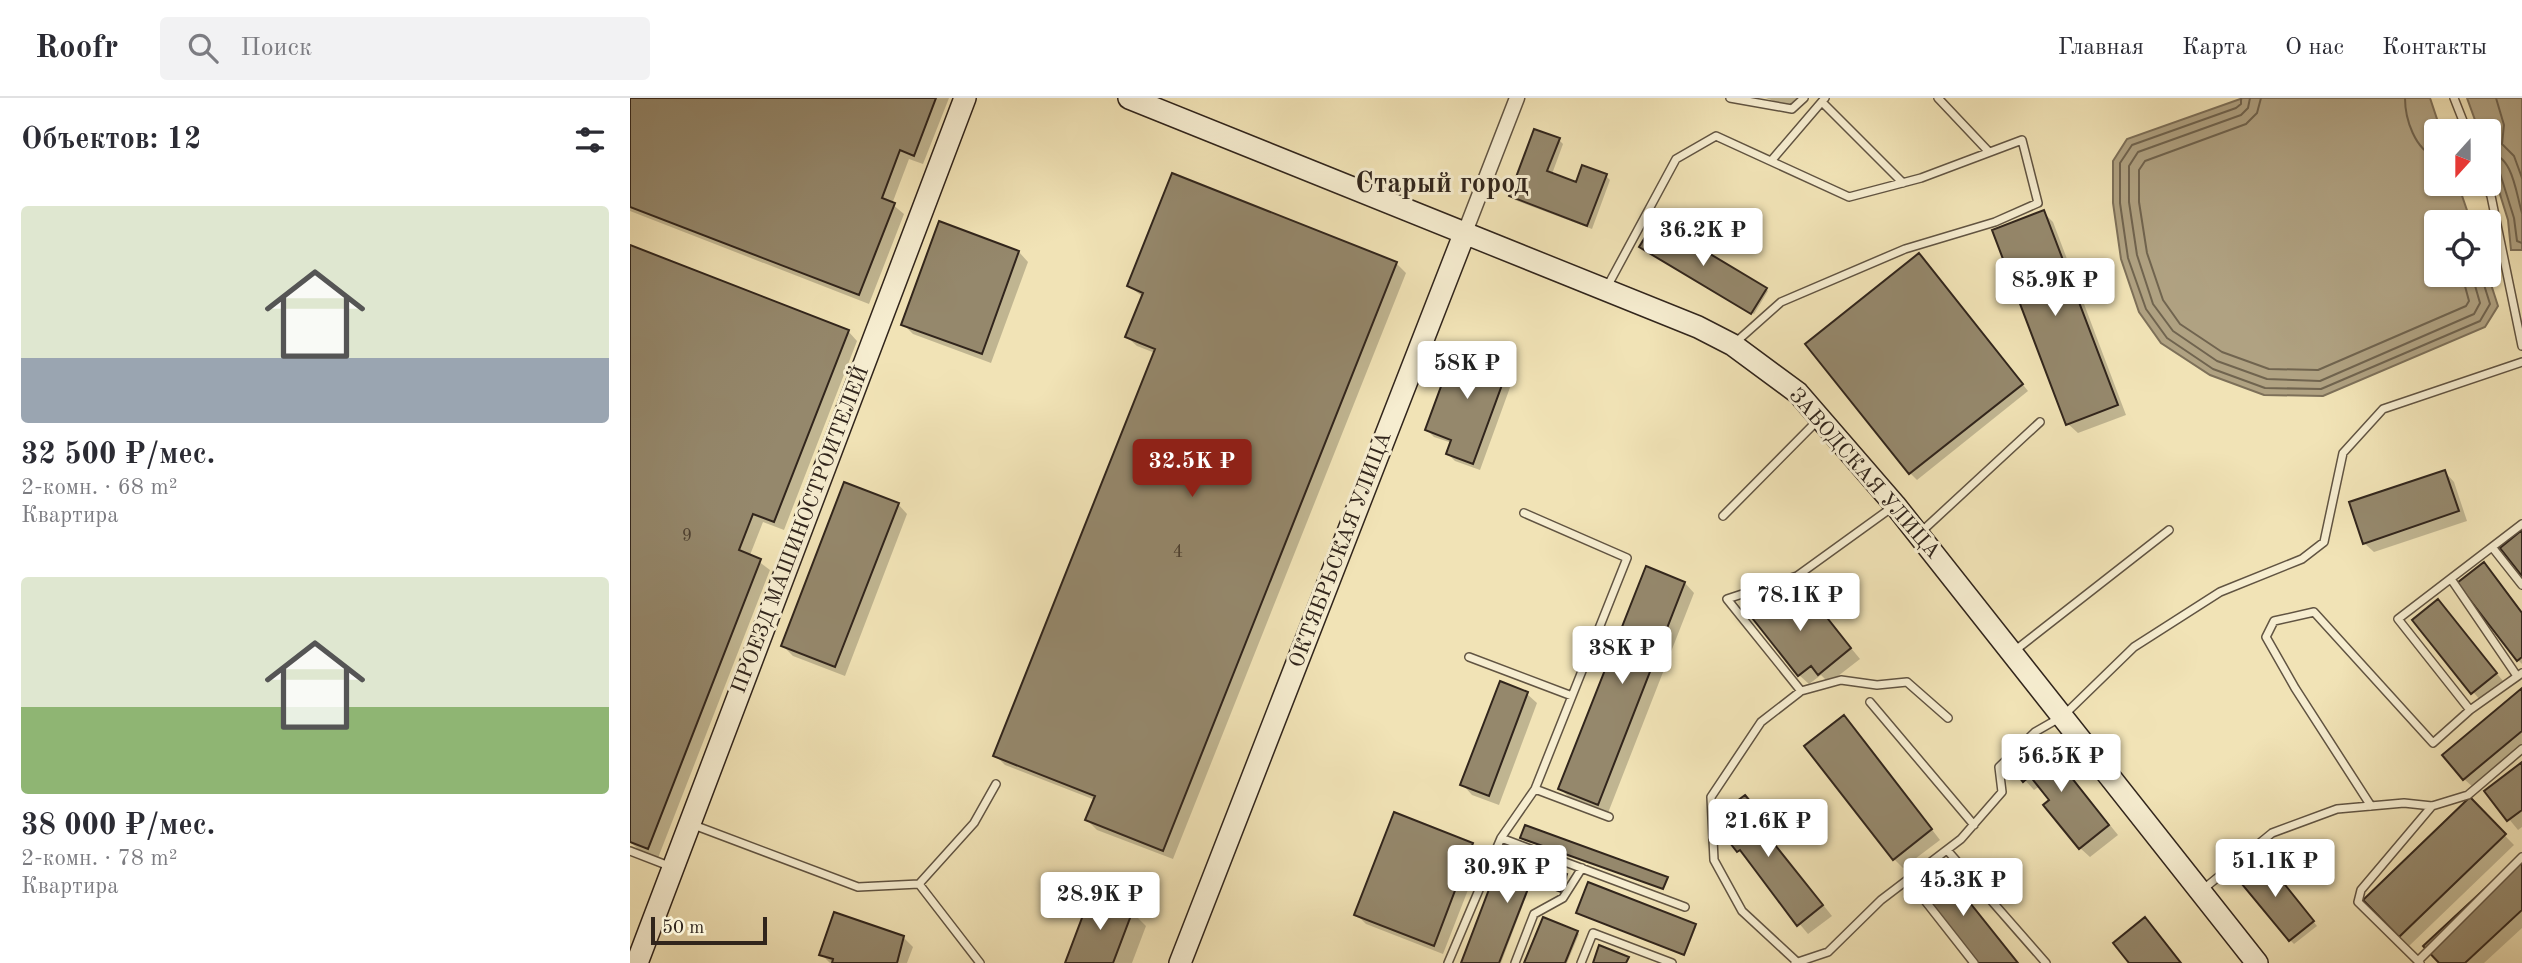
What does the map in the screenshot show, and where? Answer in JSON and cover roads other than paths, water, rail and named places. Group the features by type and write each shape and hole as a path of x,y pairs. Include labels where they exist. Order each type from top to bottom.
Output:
{"street":[{"name":"ПРОЕЗД МАШИНОСТРОИТЕЛЕЙ","path":"637,963 965,98"},
{"name":"ОКТЯБРЬСКАЯ УЛИЦА","path":"1180,963 1517,98"},
{"name":"ЗАВОДСКАЯ УЛИЦА","path":"1138,102 1698,327 1733,345 1798,393 1895,505 2257,963"}],"lane":[{"path":"1730,98 1792,109 1804,98"},
{"path":"1938,98 1989,152"},
{"path":"2454,98 2462,119"},
{"path":"1771,161 1823,100 1903,183"},
{"path":"1606,289 1676,159 1716,135 1849,197 1903,183 2022,140 2038,202 1995,222 1905,249 1781,302 1733,345"},
{"path":"2491,196 2522,345"},
{"path":"1948,718 1907,682 1877,685 1840,680 1801,691 1761,722 1711,797 1713,860 1742,911 1796,962 1828,952 1881,900 1947,850 1974,825 2002,792 1999,767 2035,732 2063,716 2134,647 2220,592 2302,559 2324,541 2343,453 2382,409 2522,362"},
{"path":"1723,516 1820,418"},
{"path":"1918,535 2039,422"},
{"path":"1801,691 1727,599 1797,576 1895,505"},
{"path":"1448,963 1501,838 1535,789 1627,558 1524,513"},
{"path":"2470,710 2398,619 2522,524"},
{"path":"2013,653 2169,530"},
{"path":"2492,547 2522,584"},
{"path":"2371,806 2295,688 2266,637 2274,621 2314,612 2432,743 2470,710 2520,674 2451,579"},
{"path":"1469,657 1572,696"},
{"path":"1870,702 1974,825"},
{"path":"2201,891 2272,833 2337,809 2404,803 2432,806 2468,795 2522,749"},
{"path":"690,823 858,887 919,884 974,823 996,784"},
{"path":"1535,789 1609,817"},
{"path":"2432,806 2361,890 2358,902 2419,962 2522,858"},
{"path":"1501,838 1685,907"},
{"path":"1947,850 2046,963"},
{"path":"630,851 673,868"},
{"path":"1515,963 1534,914 1563,898 1582,868"},
{"path":"1908,880 1974,963"},
{"path":"919,884 980,963"},
{"path":"1581,963 1593,933 1672,963"},
{"path":"1642,963 1646,953"}],"water":[{"path":"2243,98 2430,98 2437,119 2424,119 2424,196 2462,196 2467,210 2424,210 2424,287 2492,287 2498,306 2485,327 2323,396 2264,395 2210,375 2161,343 2139,312 2121,259 2113,203 2113,161 2127,139"},
{"path":"2467,98 2522,98 2522,250 2511,250 2508,220 2501,196 2501,119 2475,119"}],"district":[{"name":"Старый город","path":"1442,185"}]}
